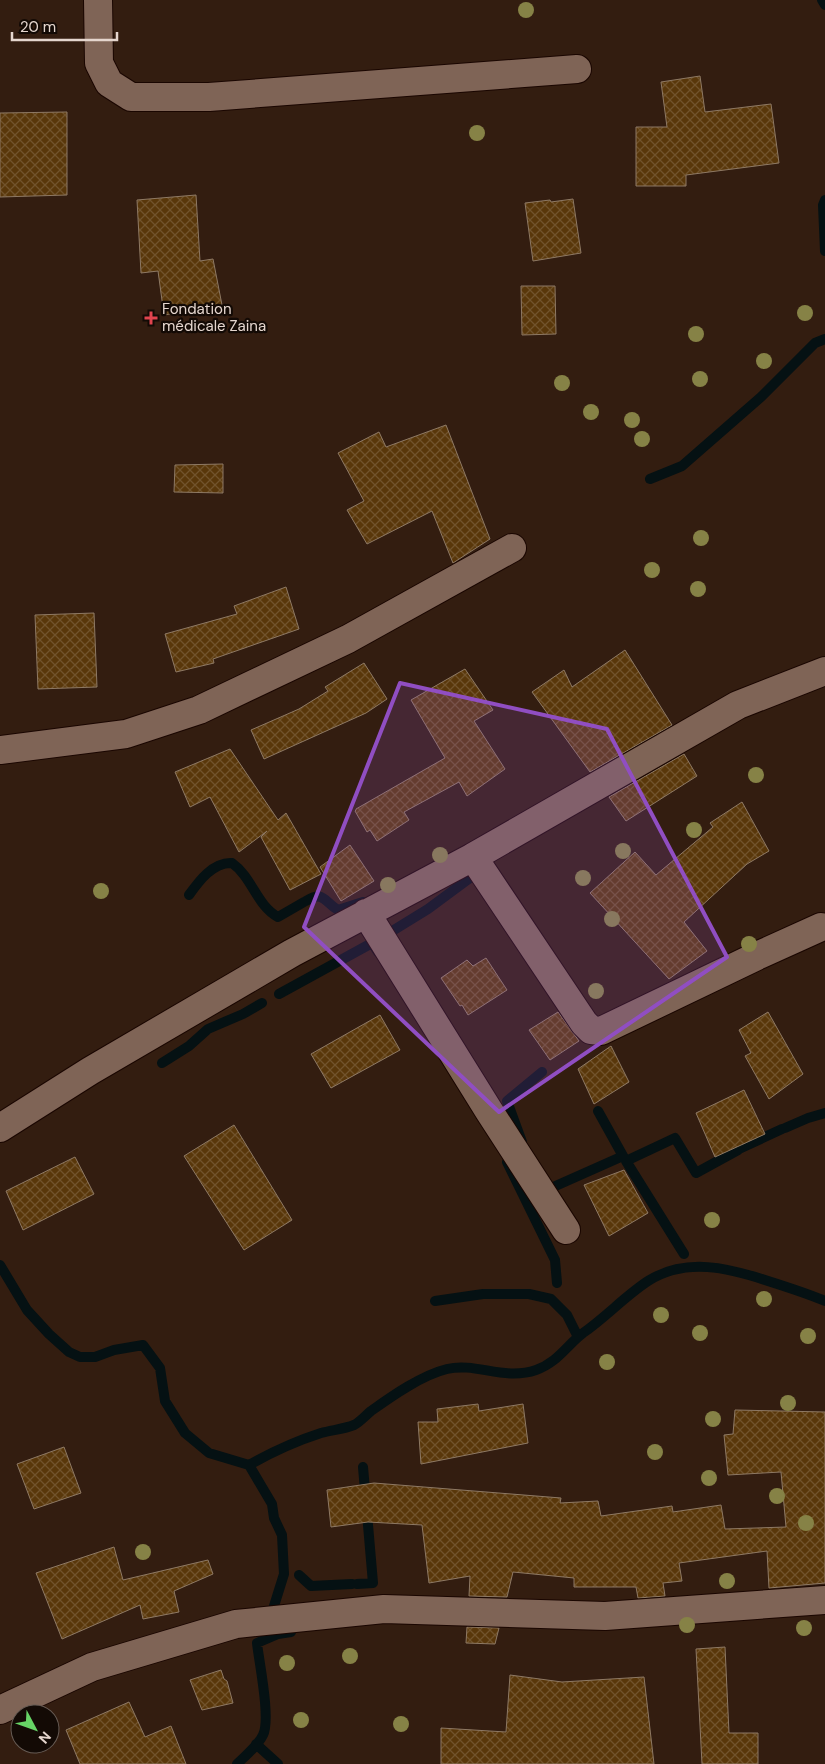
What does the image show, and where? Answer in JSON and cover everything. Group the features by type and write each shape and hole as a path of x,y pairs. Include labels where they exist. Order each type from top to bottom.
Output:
{"street":[{"path":"98,0 99,63 109,83 131,97 209,97 577,69"},
{"path":"0,750 126,734 199,710 348,639 512,548"},
{"path":"0,1128 98,1066 292,953 473,857 738,705 825,670"},
{"path":"473,857 584,1023 591,1030 601,1031 821,927"},
{"path":"366,913 489,1111 566,1230"},
{"path":"0,1710 92,1667 236,1624 384,1608 605,1616 825,1600"}],"highlighted area":[{"path":"400,683 607,729 727,957 499,1112 304,927"}],"building":[{"path":"700,76 705,112 771,104 779,163 686,175 686,186 636,186 636,127 667,127 661,82"},
{"path":"67,112 67,195 0,197 0,113"},
{"path":"196,195 200,261 213,259 222,305 164,315 158,271 141,273 137,200"},
{"path":"573,199 581,253 533,261 525,203"},
{"path":"521,286 555,286 556,334 522,335"},
{"path":"446,425 490,539 453,563 432,511 367,544 347,510 364,501 338,453 379,432 386,447"},
{"path":"223,464 223,493 174,492 175,465"},
{"path":"286,587 299,629 213,659 214,663 176,672 165,634 237,614 234,606"},
{"path":"94,613 97,687 38,689 35,615"},
{"path":"625,650 672,725 590,772 532,692 564,670 572,687"},
{"path":"364,663 387,699 366,713 264,759 251,730 299,709 328,691 325,687"},
{"path":"465,669 493,710 474,721 505,769 467,796 459,782 404,812 409,820 377,841 370,830 367,832 355,811 356,809 445,758 411,700"},
{"path":"230,749 278,820 286,813 321,874 290,890 261,837 267,831 239,852 210,797 190,807 175,772"},
{"path":"684,754 697,776 626,821 609,797"},
{"path":"742,802 769,851 747,864 684,922 707,951 669,979 590,893 635,852 656,875 713,827 710,823"},
{"path":"350,845 374,881 341,901 320,867"},
{"path":"486,958 507,990 468,1015 441,978 467,960 473,966"},
{"path":"558,1012 579,1041 550,1060 529,1030"},
{"path":"768,1012 803,1074 769,1099 745,1056 751,1053 739,1030"},
{"path":"380,1015 400,1050 331,1088 311,1054"},
{"path":"611,1046 629,1082 594,1104 578,1069"},
{"path":"744,1090 765,1134 715,1157 696,1113"},
{"path":"234,1125 292,1220 244,1250 184,1156"},
{"path":"75,1157 94,1194 23,1230 6,1191"},
{"path":"624,1170 648,1213 609,1236 584,1185"},
{"path":"478,1404 479,1411 523,1404 528,1443 421,1464 418,1422 438,1422 437,1409"},
{"path":"735,1410 825,1412 825,1583 769,1588 767,1551 679,1563 682,1581 663,1583 665,1596 638,1598 636,1587 574,1587 574,1578 513,1572 507,1597 469,1596 470,1576 429,1583 422,1525 368,1522 331,1527 327,1490 374,1483 561,1498 560,1503 598,1501 601,1516 672,1506 673,1512 721,1505 725,1529 786,1527 781,1472 728,1475 724,1435 733,1434"},
{"path":"64,1447 81,1493 34,1509 17,1464"},
{"path":"114,1547 123,1580 208,1560 213,1574 174,1591 179,1612 143,1619 140,1605 62,1639 36,1573"},
{"path":"467,1627 499,1628 495,1644 466,1643"},
{"path":"725,1647 729,1733 758,1733 758,1764 702,1764 696,1649"},
{"path":"221,1670 224,1679 227,1681 233,1703 202,1710 190,1680"},
{"path":"510,1675 562,1682 644,1677 654,1764 441,1764 441,1728 506,1732"},
{"path":"129,1702 145,1737 171,1726 186,1764 80,1764 66,1730"}],"waterway":[{"path":"822,0 825,5"},
{"path":"825,200 823,205 825,251"},
{"path":"650,479 682,466 761,397 815,343 825,339"},
{"path":"189,895 207,873 219,866 232,863 245,876 259,899 278,917 304,902"},
{"path":"389,933 428,909 478,872"},
{"path":"306,901 320,897 338,910 363,902"},
{"path":"279,994 372,943 378,952"},
{"path":"162,1063 189,1046 208,1029 243,1014 262,1003"},
{"path":"522,1142 507,1101 542,1072"},
{"path":"542,1192 623,1156 598,1111"},
{"path":"785,1128 825,1113"},
{"path":"739,1149 782,1129"},
{"path":"684,1254 626,1161 675,1138 696,1173 738,1150"},
{"path":"507,1162 555,1260 557,1283"},
{"path":"0,1265 27,1310 69,1352 80,1357 95,1357 114,1350 143,1345 160,1368 165,1401 185,1433 209,1453 249,1465 272,1504 274,1518 282,1535 284,1574 274,1606 276,1618"},
{"path":"249,1465 275,1451 302,1440 354,1425 398,1393 437,1372 458,1367 513,1374 544,1367 648,1281 677,1269 708,1267 738,1272 825,1301"},
{"path":"435,1301 483,1294 529,1294 551,1299 567,1315 578,1337"},
{"path":"357,1584 373,1583 363,1467"},
{"path":"299,1575 311,1586 352,1584"},
{"path":"237,1764 258,1743 265,1727 264,1690 257,1643 278,1634 291,1632"},
{"path":"256,1744 278,1764"}],"place":[{"name":"Fondation médicale Zaina","path":"151,318"}]}
